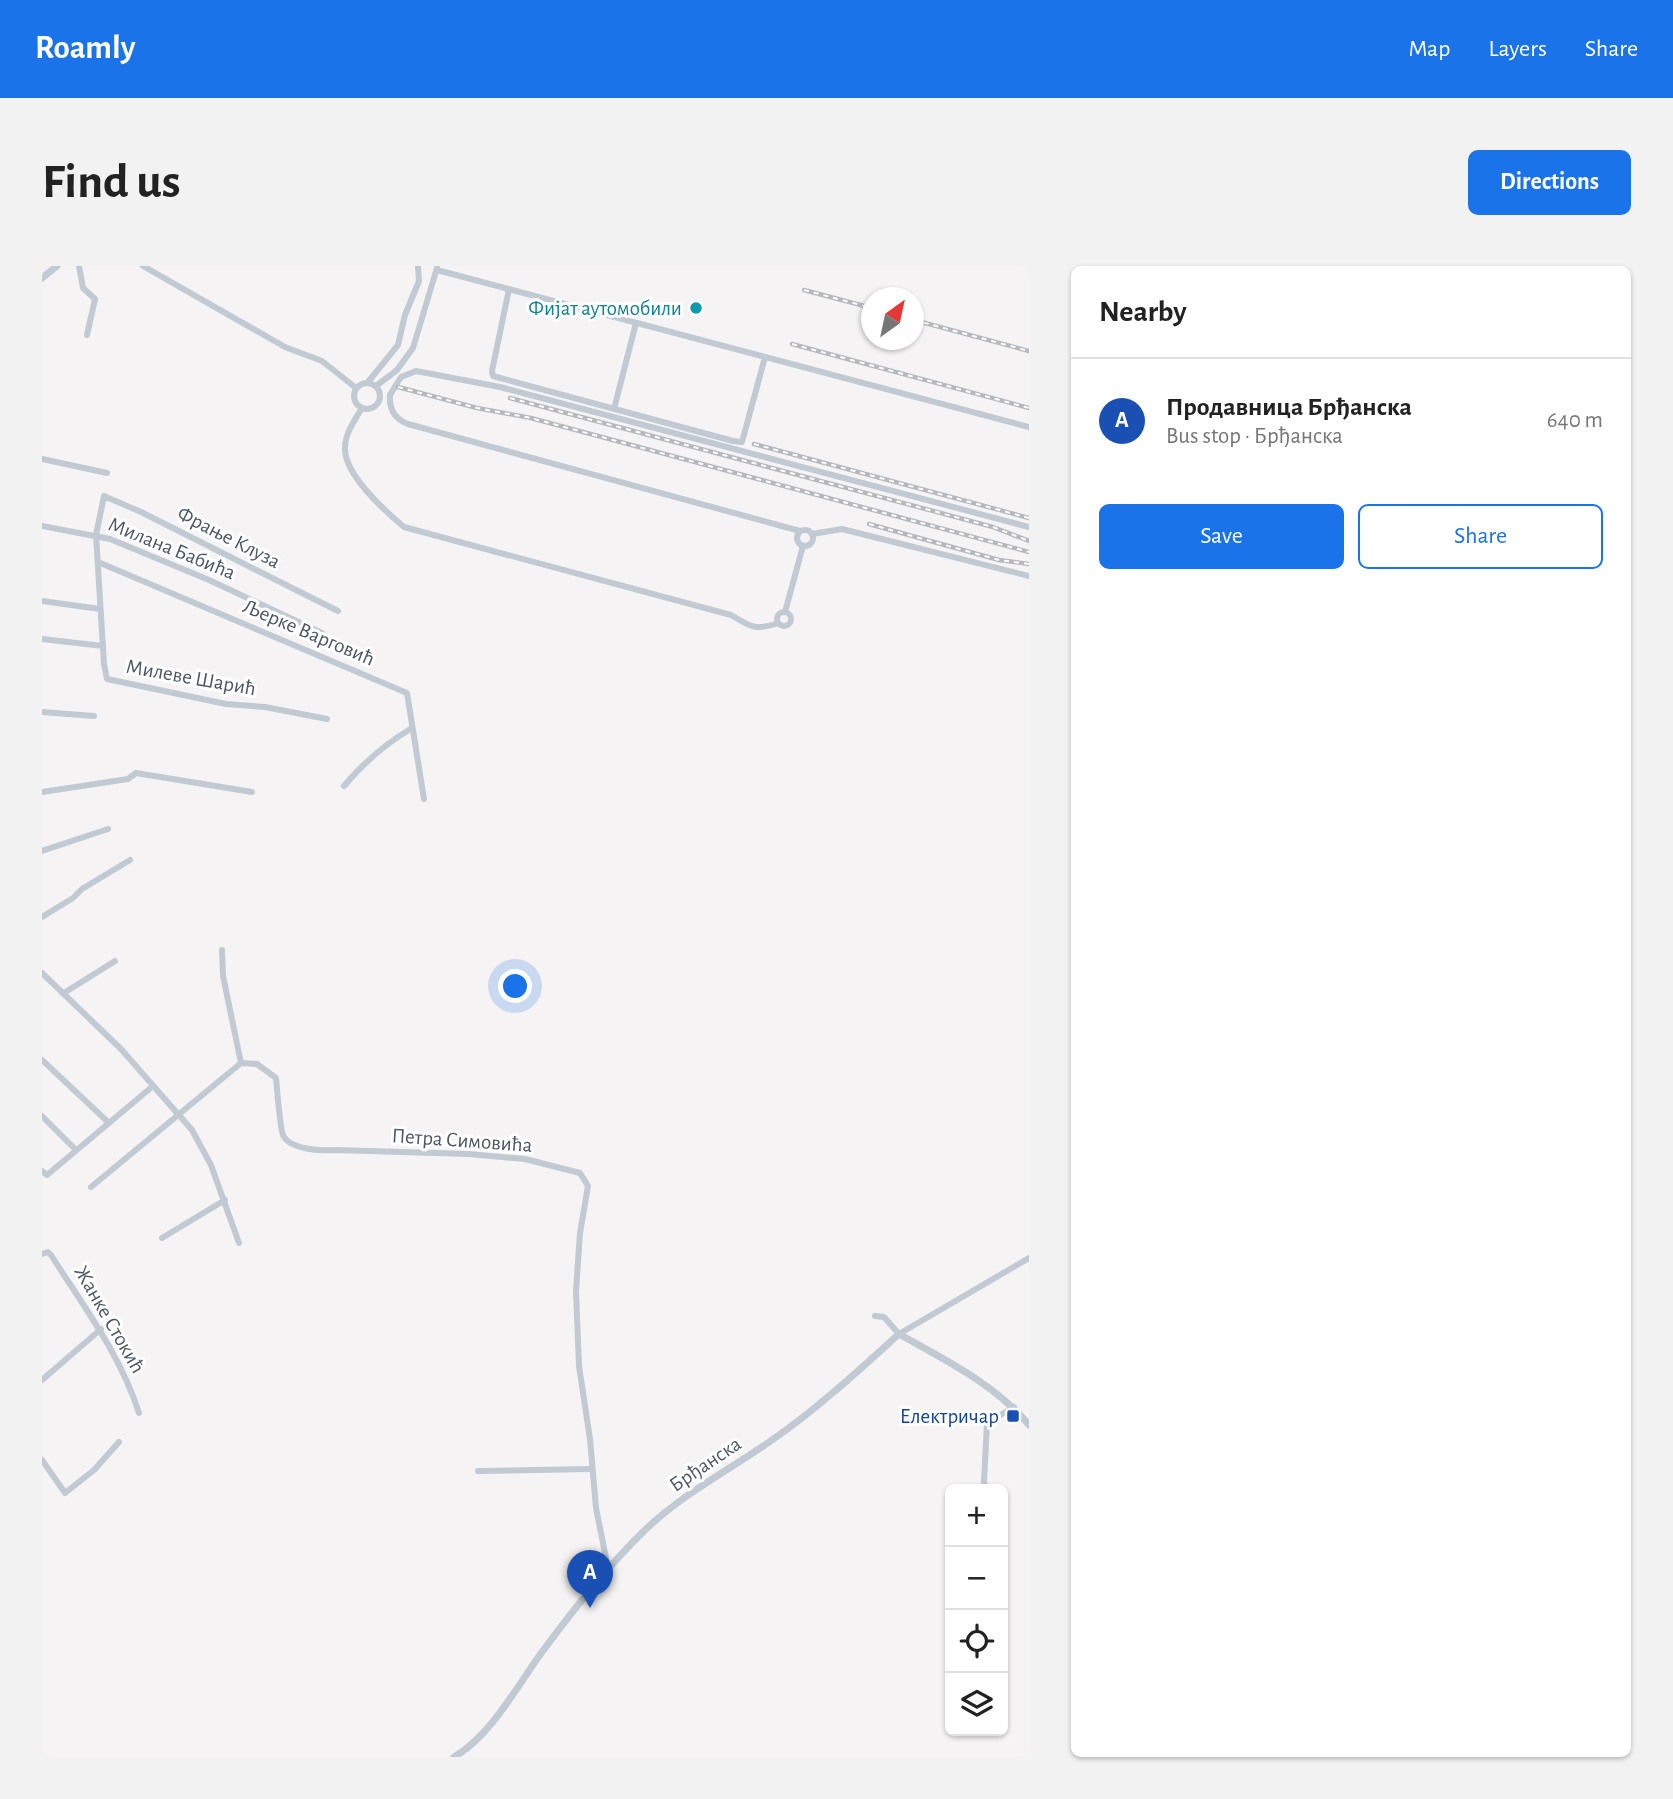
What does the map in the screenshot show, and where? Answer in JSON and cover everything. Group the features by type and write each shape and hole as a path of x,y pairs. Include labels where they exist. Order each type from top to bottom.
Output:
{"street":[{"path":"42,278 57,266"},
{"path":"79,266 83,288 95,299 87,335"},
{"path":"143,266 285,347 322,361 356,388"},
{"path":"356,388 368,382 398,345 405,315 419,281 418,266"},
{"path":"376,386 397,370 413,348 437,268 1029,427"},
{"path":"509,289 493,376 614,409 742,442 765,357"},
{"path":"614,409 635,323"},
{"path":"800,531 796,538 798,543 803,546 811,544 812,534 806,529 800,531 421,428 396,418 390,407 390,395 401,377 416,372 500,387 1029,527"},
{"path":"356,388 355,401 362,408 370,409 379,401 380,393 376,386 368,382"},
{"path":"362,408 347,433 344,450 349,468 404,527 731,615 754,628 762,629 778,623 784,626 790,622 790,616 785,612"},
{"path":"42,459 107,473"},
{"name":"Милеве Шарић","path":"104,496 96,535 107,679 226,704 265,707 327,719"},
{"name":"Фрање Клуза","path":"104,496 166,524 338,611"},
{"name":"Милана Бабића","path":"42,526 96,535 209,580 322,633"},
{"path":"812,534 842,529 1029,576"},
{"path":"778,623 777,616 785,612 803,546"},
{"name":"Љерке Варговић","path":"98,562 407,694 424,799"},
{"path":"42,601 100,609"},
{"path":"42,639 103,646"},
{"path":"42,712 94,716"},
{"path":"344,786 362,765 388,743 412,728"},
{"path":"42,792 128,779 136,773 252,792"},
{"path":"42,851 108,829"},
{"path":"42,917 130,860"},
{"path":"91,1187 241,1063 223,976 222,950"},
{"path":"64,993 115,961"},
{"path":"42,972 121,1049 192,1130 211,1166 239,1243"},
{"path":"42,1060 108,1122"},
{"name":"Петра Симовића","path":"241,1063 257,1064 276,1078 283,1135 290,1142 315,1152 335,1150 469,1154 524,1160 580,1173 588,1186 580,1233 576,1291 579,1366 596,1508 608,1568"},
{"path":"42,1171 47,1175 153,1086"},
{"path":"42,1116 76,1150"},
{"path":"162,1238 225,1200"},
{"name":"Жанке Стокић","path":"42,1254 48,1252 51,1255 101,1329 128,1382 139,1413"},
{"name":"Брђанска","path":"454,1757 491,1724 608,1568 644,1531 683,1497 772,1440 838,1388 899,1334 1029,1258"},
{"path":"875,1316 884,1317 899,1334 964,1370 1014,1407 1029,1425"},
{"path":"42,1380 101,1329"},
{"path":"985,1484 987,1423 1014,1407"},
{"path":"42,1460 65,1493 94,1470 119,1442"},
{"path":"478,1471 592,1469"}],"railway":[{"path":"804,290 861,305"},
{"path":"924,323 1029,351"},
{"path":"792,344 1029,408"},
{"path":"398,387 477,408 531,418 1029,552"},
{"path":"510,398 993,527 1029,541"},
{"path":"754,444 1029,518"},
{"path":"869,524 999,560 1029,564"}],"place":[{"name":"Фијат аутомобили","path":"696,308"},
{"name":"Електричар","path":"1013,1416"},
{"name":"Продавница Брђанска","path":"590,1608"}]}
